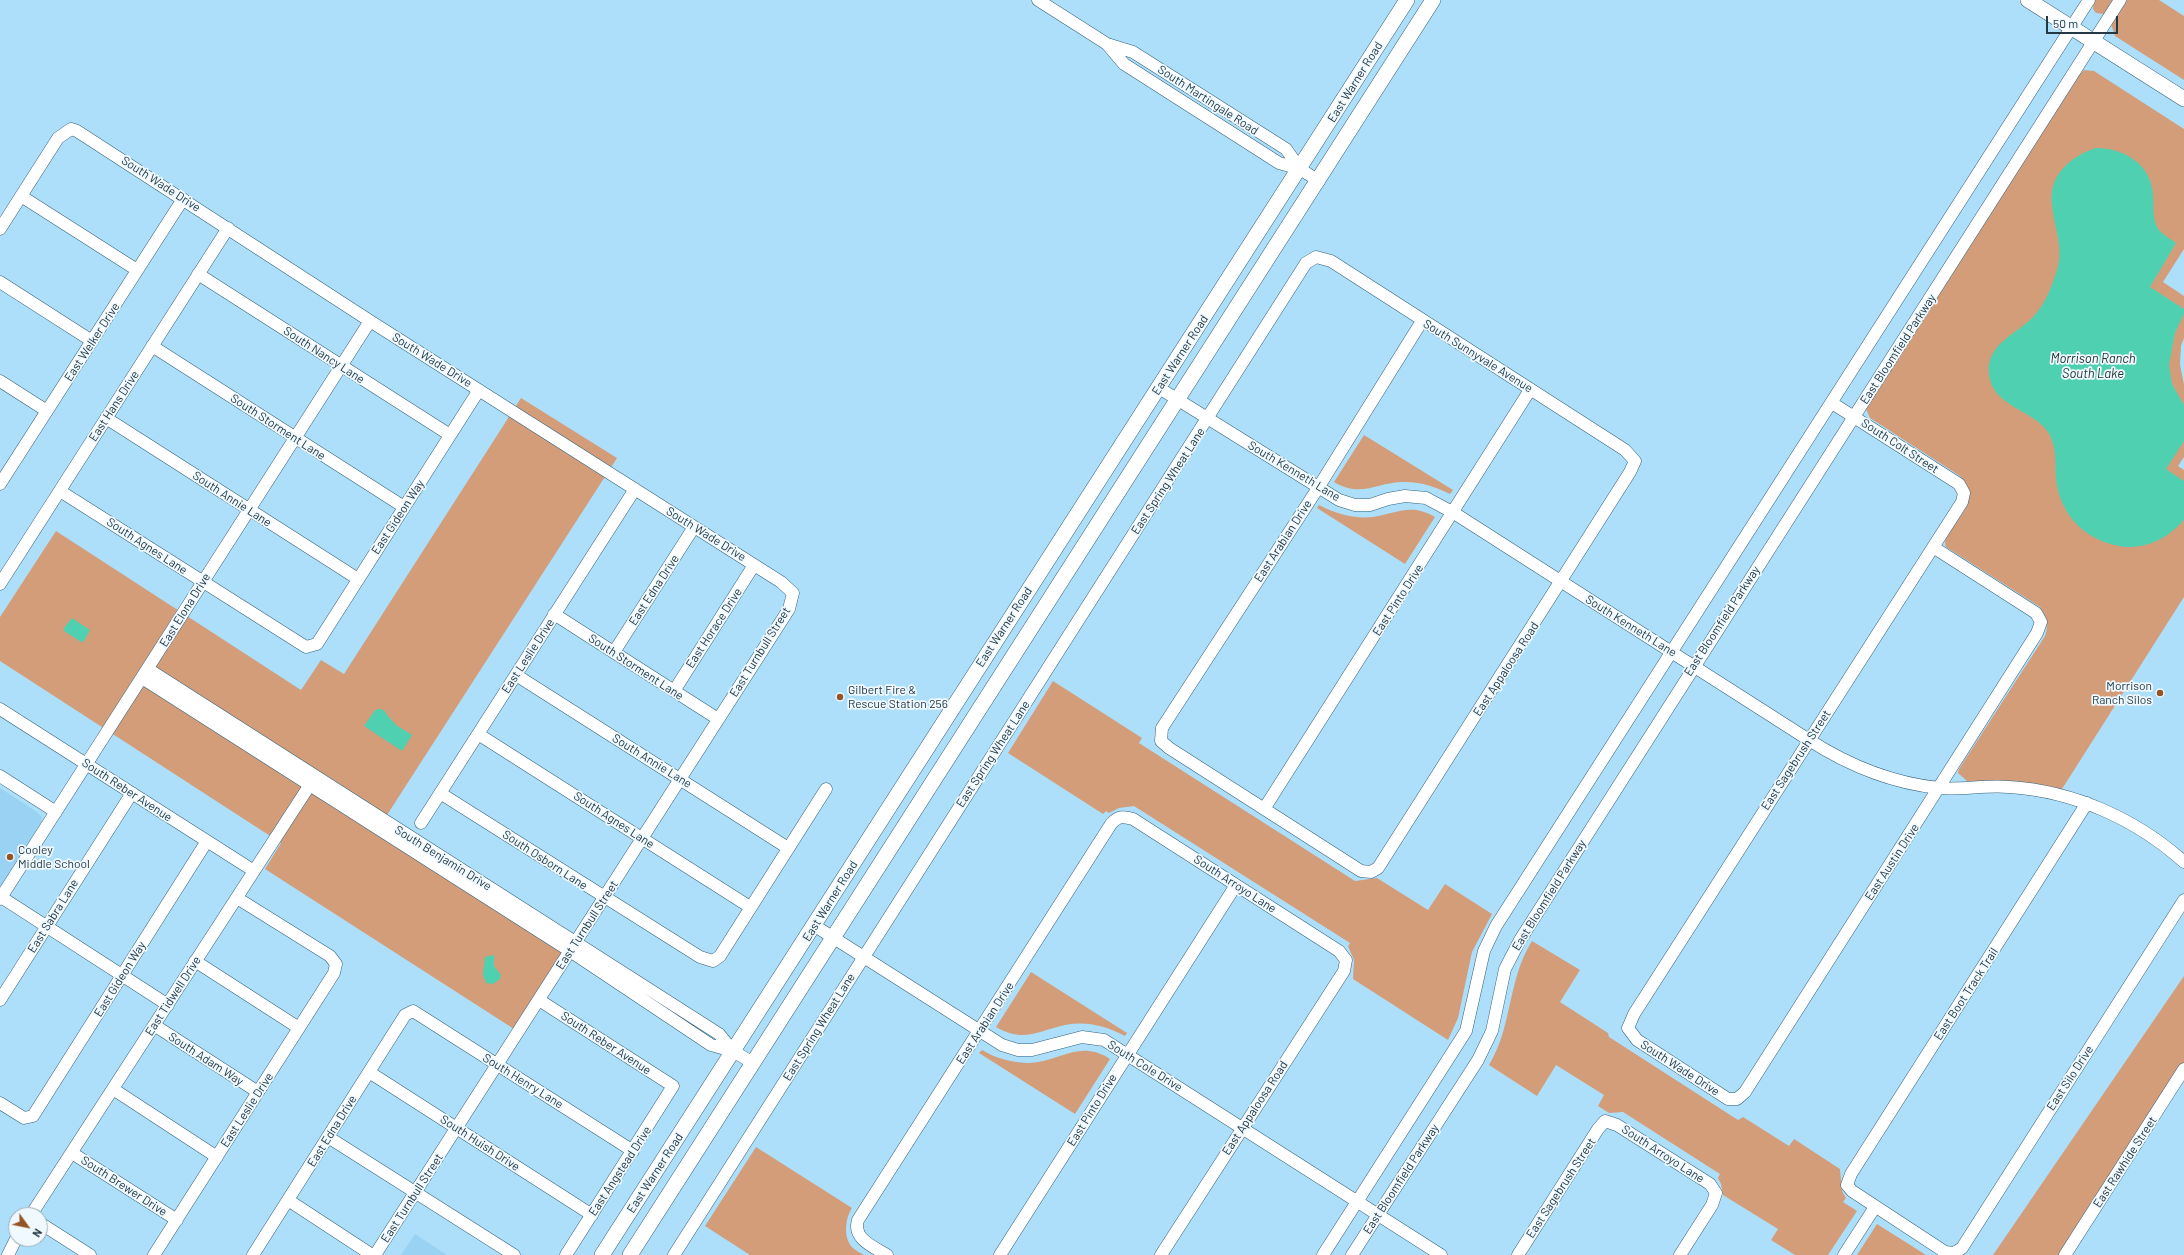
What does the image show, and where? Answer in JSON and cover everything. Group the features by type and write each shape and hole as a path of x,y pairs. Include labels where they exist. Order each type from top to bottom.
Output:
{"main road":[{"name":"East Warner Road","path":"602,1255 815,926 964,689 1300,169 1407,0"},
{"name":"East Warner Road","path":"630,1255 1319,181 1433,0"},
{"path":"2028,0 2184,99"},
{"path":"964,689 985,702"}],"street":[{"name":"South Martingale Road","path":"1038,0 1107,44 1133,52 1279,145 1286,150 1300,169 1319,181"},
{"name":"East Bloomfield Parkway","path":"1323,1255 1466,1030 1484,951 1496,926 1673,652 2089,0"},
{"name":"East Bloomfield Parkway","path":"1352,1255 1486,1045 1492,1031 1505,968 1520,940 2120,0"},
{"name":"South Wade Drive","path":"21,196 58,138 71,129 77,131 370,321 781,582 793,593"},
{"path":"0,229 21,196 138,270"},
{"name":"East Welker Drive","path":"1,482 183,199"},
{"name":"East Hans Drive","path":"0,584 228,228"},
{"name":"South Sunnyvale Avenue","path":"1316,257 1331,261 1422,321 1626,450 1635,461"},
{"name":"East Spring Wheat Lane","path":"674,1255 1306,263 1316,257"},
{"name":"South Nancy Lane","path":"198,274 450,435"},
{"path":"0,282 92,341"},
{"name":"East Elona Drive","path":"1,898 370,321"},
{"name":"East Arabian Drive","path":"1264,809 1169,748 1161,741 1162,728 1318,488 1422,321"},
{"name":"South Storment Lane","path":"152,346 404,507"},
{"path":"0,381 47,411"},
{"name":"South Kenneth Lane","path":"1159,388 1339,500 1355,505 1370,505 1388,499 1405,496 1426,498 1454,513 1673,652 1808,740 1855,766 1882,775 1940,788 2008,787 2041,791 2087,803 2126,820 2150,835 2184,862"},
{"name":"East Gideon Way","path":"317,644 479,390"},
{"name":"East Pinto Drive","path":"1264,809 1454,513 1530,390"},
{"name":"South Colt Street","path":"1832,403 1959,484 1964,493"},
{"name":"South Annie Lane","path":"106,418 358,580"},
{"name":"East Appaloosa Road","path":"1264,809 1362,871 1371,872 1378,868 1562,582 1630,472 1635,461"},
{"name":"East Leslie Drive","path":"421,823 635,489"},
{"name":"South Agnes Lane","path":"60,491 306,647 317,644"},
{"name":"East Sagebrush Street","path":"1628,1028 1634,1014 1808,740 1962,502 1964,493"},
{"name":"East Edna Drive","path":"614,652 694,527"},
{"name":"East Austin Drive","path":"1737,1099 1745,1092 2037,634 2041,622 2036,614 1933,547"},
{"name":"East Horace Drive","path":"674,691 754,565"},
{"name":"East Turnbull Street","path":"375,1255 789,609 793,593"},
{"name":"South Storment Lane","path":"554,614 718,719"},
{"name":"South Benjamin Drive","path":"145,674 573,946 719,1034 733,1051 753,1063"},
{"name":"South Annie Lane","path":"516,675 788,848"},
{"name":"South Reber Avenue","path":"0,709 254,871"},
{"name":"South Agnes Lane","path":"478,734 750,907"},
{"path":"0,776 56,812"},
{"name":"East Tidwell Drive","path":"36,1207 312,781"},
{"path":"750,907 826,789"},
{"name":"East Sabra Lane","path":"0,1000 132,793"},
{"name":"South Osborn Lane","path":"440,793 700,958 713,961 720,956 750,907"},
{"name":"East Boot Track Trail","path":"1875,1207 1852,1191 1847,1185 1851,1174 2087,803"},
{"name":"East Arabian Drive","path":"887,1255 864,1240 857,1232 858,1220 980,1032 1111,824 1119,817"},
{"name":"South Arroyo Lane","path":"1119,817 1133,819 1339,951 1346,960"},
{"name":"East Gideon Way","path":"0,1103 24,1118 33,1116 207,841"},
{"name":"East Pinto Drive","path":"1000,1255 1236,884"},
{"path":"1,898 168,1005"},
{"name":"East Leslie Drive","path":"154,1255 334,974 336,964 330,956 237,898"},
{"name":"East Silo Drive","path":"1875,1207 1945,1252 1954,1253 1962,1248 2184,900"},
{"name":"South Cole Drive","path":"815,926 1002,1046 1018,1050 1032,1050 1082,1037 1104,1040 1441,1255"},
{"name":"East Appaloosa Road","path":"1162,1255 1242,1127 1344,971 1346,960"},
{"path":"195,961 299,1028"},
{"name":"South Reber Avenue","path":"539,1000 673,1086"},
{"name":"East Edna Drive","path":"253,1255 404,1015 413,1011"},
{"name":"South Henry Lane","path":"413,1011 632,1151"},
{"name":"South Adam Way","path":"154,1025 258,1092"},
{"name":"South Wade Drive","path":"1628,1028 1637,1040 1728,1099 1737,1099"},
{"name":"East Rawhide Street","path":"2065,1255 2184,1069"},
{"name":"South Huish Drive","path":"369,1072 592,1214"},
{"name":"East Angstead Drive","path":"566,1255 673,1086"},
{"path":"113,1089 217,1157"},
{"name":"East Sagebrush Street","path":"1518,1255 1598,1129 1605,1122"},
{"name":"South Arroyo Lane","path":"1605,1122 1617,1125 1710,1184 1716,1193 1712,1205 1680,1255"},
{"path":"328,1137 514,1255"},
{"name":"South Brewer Drive","path":"72,1153 177,1220"},
{"path":"288,1200 372,1255"},
{"path":"1844,1255 1875,1207"},
{"path":"48,1228 90,1255"}],"shaded area":[{"path":"2094,0 2116,0 2104,14 2096,13 2093,9"},
{"path":"2127,0 2159,0 2184,16 2184,80 2115,36 2111,24"},
{"path":"2084,70 2094,71 2184,129 2184,249 2163,282 2184,296 2184,338 2181,346 2180,364 2184,385 2184,457 2178,466 2184,470 2184,597 2062,789 2009,781 1967,781 1958,773 1959,769 2045,636 2047,628 2046,621 2040,607 1946,547 1946,539 1949,531 1966,508 1969,498 1967,488 1960,476 1870,418 1866,409 2079,75"},
{"path":"521,398 617,458 387,815 574,935 514,1029 265,869 281,843 0,661 0,617 56,531 301,690 321,660 344,674"},
{"path":"1364,435 1453,490 1450,494 1429,485 1406,482 1396,482 1370,488 1353,489 1344,487 1334,482"},
{"path":"1319,505 1332,511 1359,517 1373,517 1404,510 1411,510 1426,513 1435,517 1405,564 1317,508"},
{"path":"1053,681 1142,738 1139,743 1355,881 1377,878 1428,910 1445,884 1492,914 1472,952 1458,1018 1448,1040 1353,979 1354,960 1348,946 1350,943 1134,806 1119,808 1109,813 1106,811 1103,814 1008,753"},
{"name":"Cooley Middle School","path":"0,788 37,812 42,817 41,825 0,889"},
{"path":"1532,941 1580,970 1560,1002 1608,1033 1609,1037 1738,1120 1743,1117 1789,1146 1794,1139 1840,1169 1842,1191 1846,1198 1843,1202 1857,1211 1828,1255 1795,1255 1771,1240 1778,1229 1723,1195 1718,1178 1720,1174 1623,1112 1609,1113 1598,1106 1604,1095 1556,1065 1537,1096 1489,1065 1497,1050 1507,1019 1518,972"},
{"path":"1031,972 1127,1033 1125,1036 1103,1027 1088,1024 1065,1025 1023,1035 1006,1032 996,1027"},
{"path":"2184,976 2184,1069 2065,1255 1993,1255"},
{"path":"982,1050 998,1058 1023,1063 1040,1062 1079,1051 1099,1053 1110,1059 1075,1114 979,1053"},
{"path":"756,1147 852,1208 848,1217 846,1234 853,1248 864,1255 750,1255 705,1226"},
{"path":"1877,1224 1926,1255 1857,1255"},
{"path":"415,1234 447,1255 401,1255"}],"water":[{"name":"Morrison Ranch South Lake","path":"2096,148 2117,151 2127,155 2135,160 2148,175 2153,196 2154,218 2157,226 2163,234 2176,243 2150,287 2184,309 2184,314 2175,333 2169,365 2172,384 2184,405 2184,441 2166,469 2184,481 2184,520 2172,532 2158,540 2143,546 2134,547 2126,547 2100,540 2088,534 2078,526 2063,505 2059,493 2056,479 2054,449 2051,437 2041,424 2005,401 1998,394 1992,386 1989,375 1989,364 1992,355 2003,341 2027,323 2042,306 2055,276 2059,262 2059,245 2053,213 2052,195 2057,176 2078,156"},
{"path":"72,618 90,630 84,641 81,642 64,631 64,628"},
{"path":"375,710 384,710 396,725 412,735 402,751 364,726"},
{"path":"494,955 494,966 501,975 500,979 493,984 486,983 483,975 485,957"}],"place":[{"name":"Morrison Ranch Silos","path":"2160,693"},
{"name":"Gilbert Fire & Rescue Station 256","path":"840,697"},
{"name":"Cooley Middle School","path":"10,857"}]}
